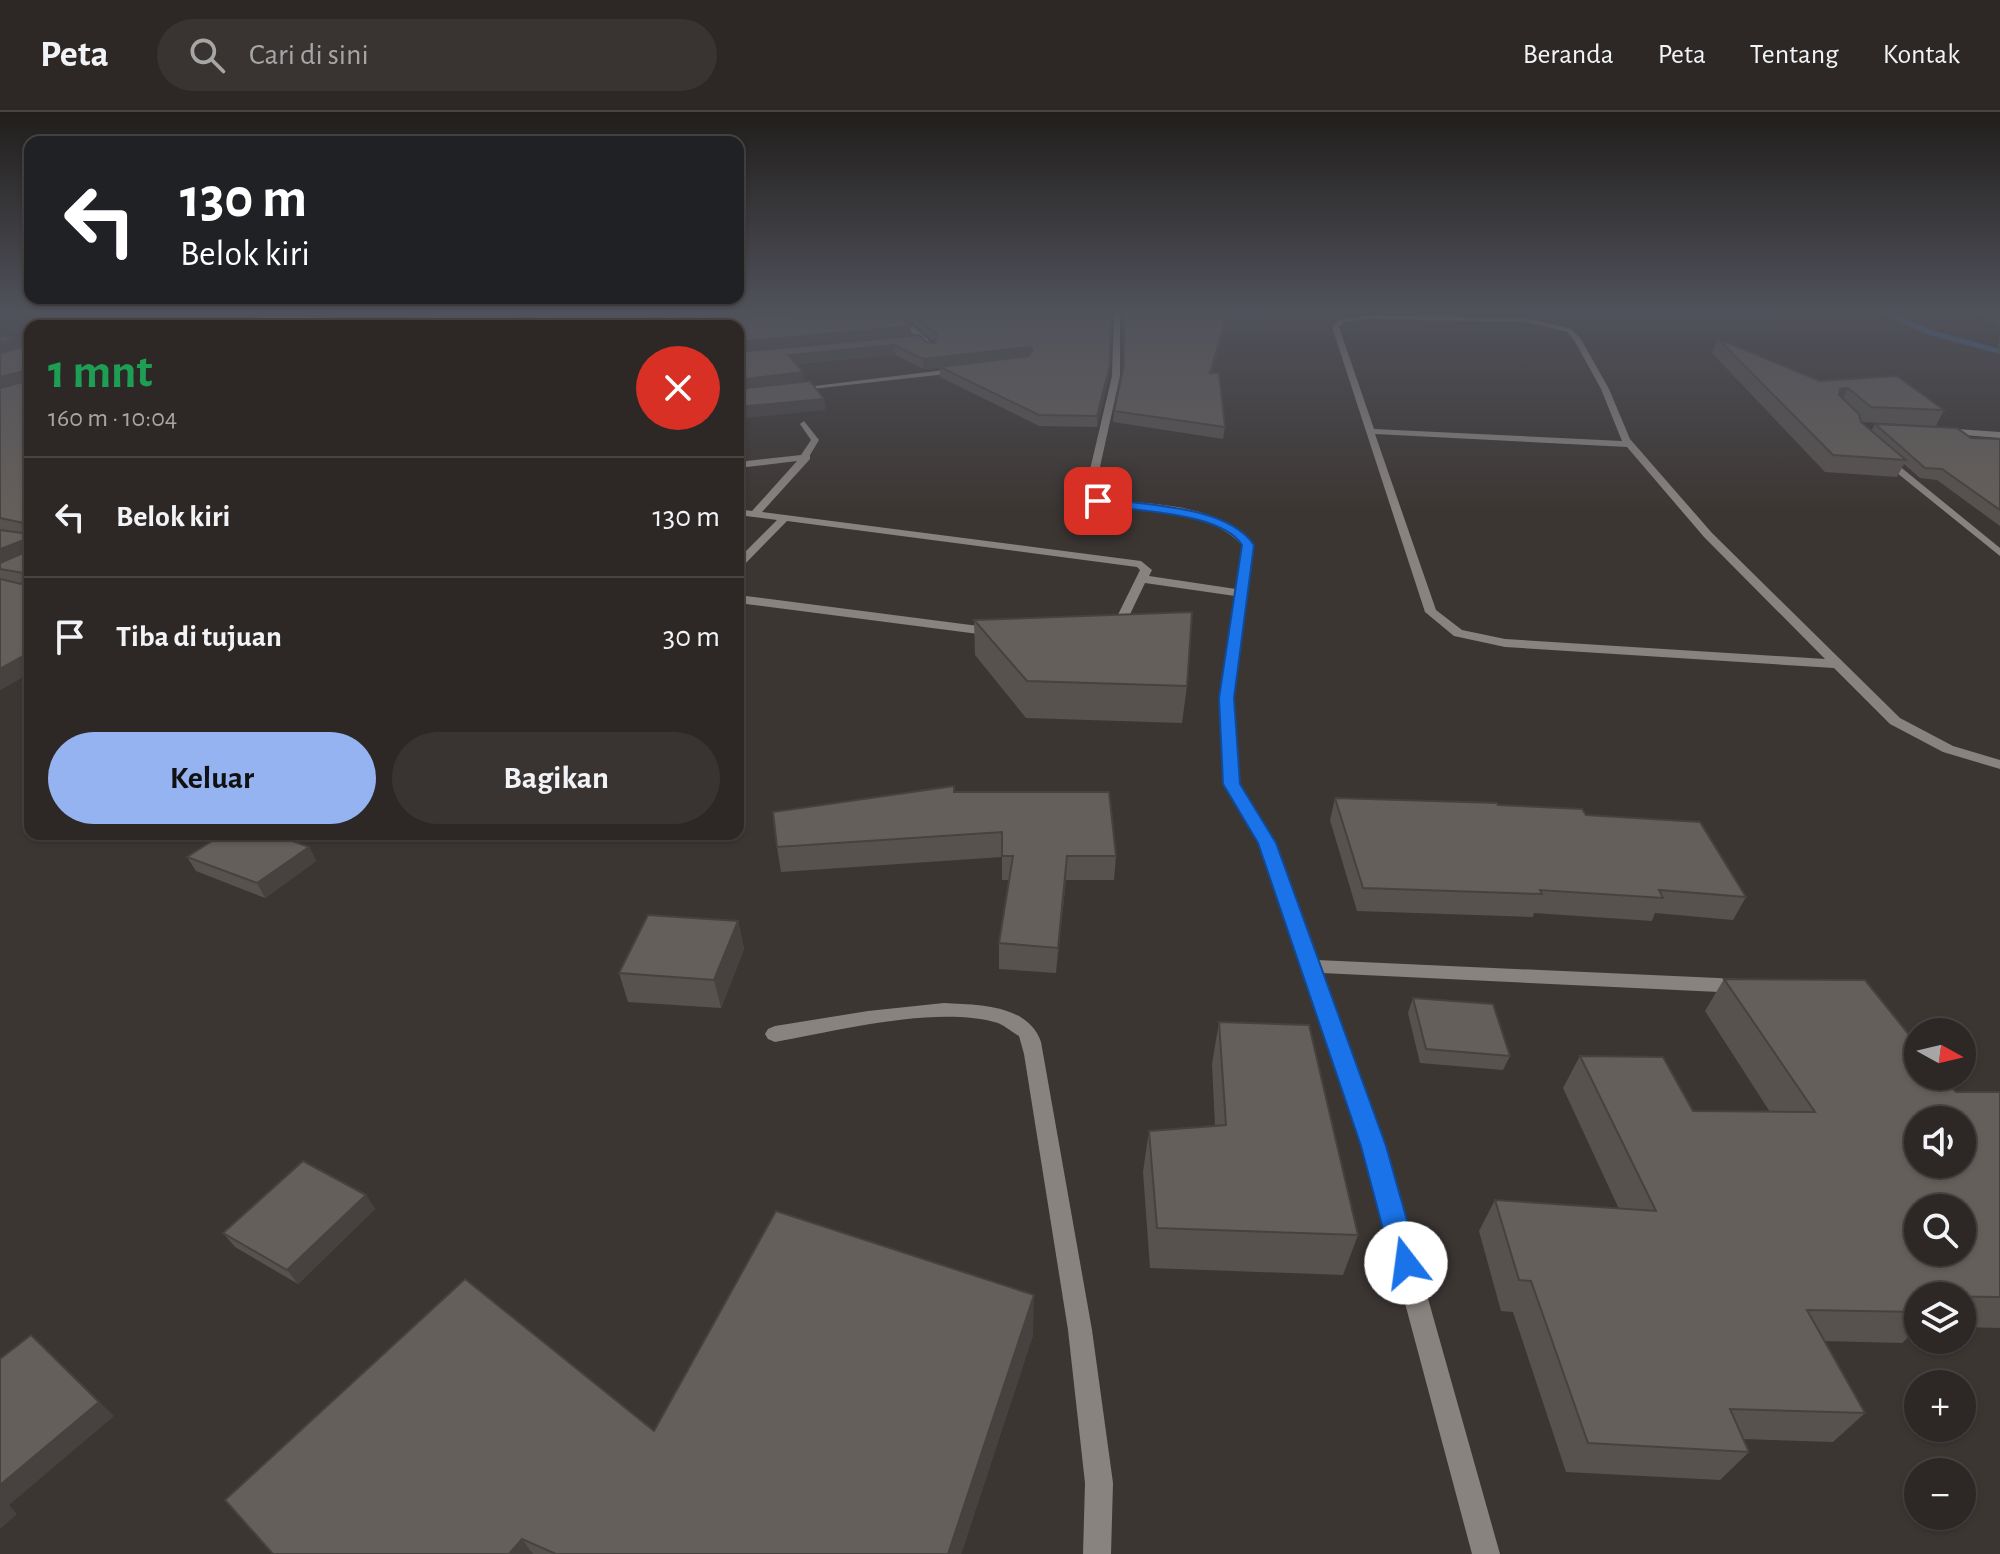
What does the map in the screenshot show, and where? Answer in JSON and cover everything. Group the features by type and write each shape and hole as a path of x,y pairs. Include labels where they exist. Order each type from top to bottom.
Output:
{"street":[{"path":"784,391 897,377"},
{"path":"1116,377 1089,495 1098,501 1195,515 1227,525 1240,534 1248,545 1227,698 1232,784 1267,843 1374,1146 1486,1554"},
{"path":"1352,377 1431,612 1458,633 1505,643 1837,664"},
{"path":"1598,377 1629,444 1708,535 1895,721 1948,749 2000,765"},
{"path":"755,514 807,457 815,440 804,424"},
{"path":"1923,430 2000,435"},
{"path":"1370,431 1629,444"},
{"path":"1877,451 2000,553"},
{"path":"744,464 807,457"},
{"path":"744,513 1133,561 1145,567 1143,579 1111,640 1104,644"},
{"path":"744,559 785,518"},
{"path":"1143,579 1239,593"},
{"path":"744,600 1002,633"},
{"path":"1310,966 1767,987"},
{"path":"775,1034 942,1008 1003,1016 1026,1031 1034,1054 1080,1330 1099,1483 1097,1554"}],"building":[{"path":"961,377 1107,377 1097,416 1039,415"},
{"path":"1121,377 1219,377 1225,427 1114,411"},
{"path":"1756,377 1811,377 1820,381 1899,377 1944,410 1871,407 1848,388 1840,389 1839,395 1859,414 1861,422 1906,460 1833,455"},
{"path":"810,381 824,399 744,406 744,388"},
{"path":"24,382 24,523 0,518 0,388"},
{"path":"1875,424 1957,428 1971,438 2000,439 2000,510 1942,469 1925,468"},
{"path":"0,530 24,532 24,542 0,549"},
{"path":"24,548 24,573 0,569 0,563 23,553"},
{"path":"0,579 21,584 24,581 24,655 0,669"},
{"path":"1192,612 1187,686 1027,681 974,620"},
{"path":"954,786 954,792 1109,792 1116,856 1067,856 1058,948 999,943 1013,856 1002,856 1002,832 777,847 773,812"},
{"path":"1335,798 1497,803 1582,809 1586,815 1700,822 1746,897 1659,890 1663,898 1540,890 1542,894 1363,888"},
{"path":"214,840 290,840 309,847 257,883 187,857"},
{"path":"648,915 738,921 714,980 619,973"},
{"path":"1724,979 1865,980 1904,1029 1904,1090 2000,1092 2000,1297 1976,1297 1976,1282 1904,1282 1904,1312 1807,1310 1865,1413 1730,1409 1749,1452 1588,1443 1531,1281 1519,1280 1495,1200 1656,1211 1580,1056 1663,1057 1693,1111 1815,1112"},
{"path":"1413,998 1493,1004 1510,1056 1426,1049"},
{"path":"1219,1022 1309,1025 1358,1235 1157,1228 1149,1131 1226,1125"},
{"path":"303,1161 366,1195 287,1270 223,1233"},
{"path":"776,1211 1034,1295 948,1554 556,1554 522,1539 509,1554 273,1554 225,1500 465,1279 654,1431"},
{"path":"31,1335 99,1402 0,1485 0,1359"}],"route":[{"path":"1098,501 1213,519 1240,534 1248,545 1227,698 1232,784 1267,843 1374,1146 1406,1263"}]}
